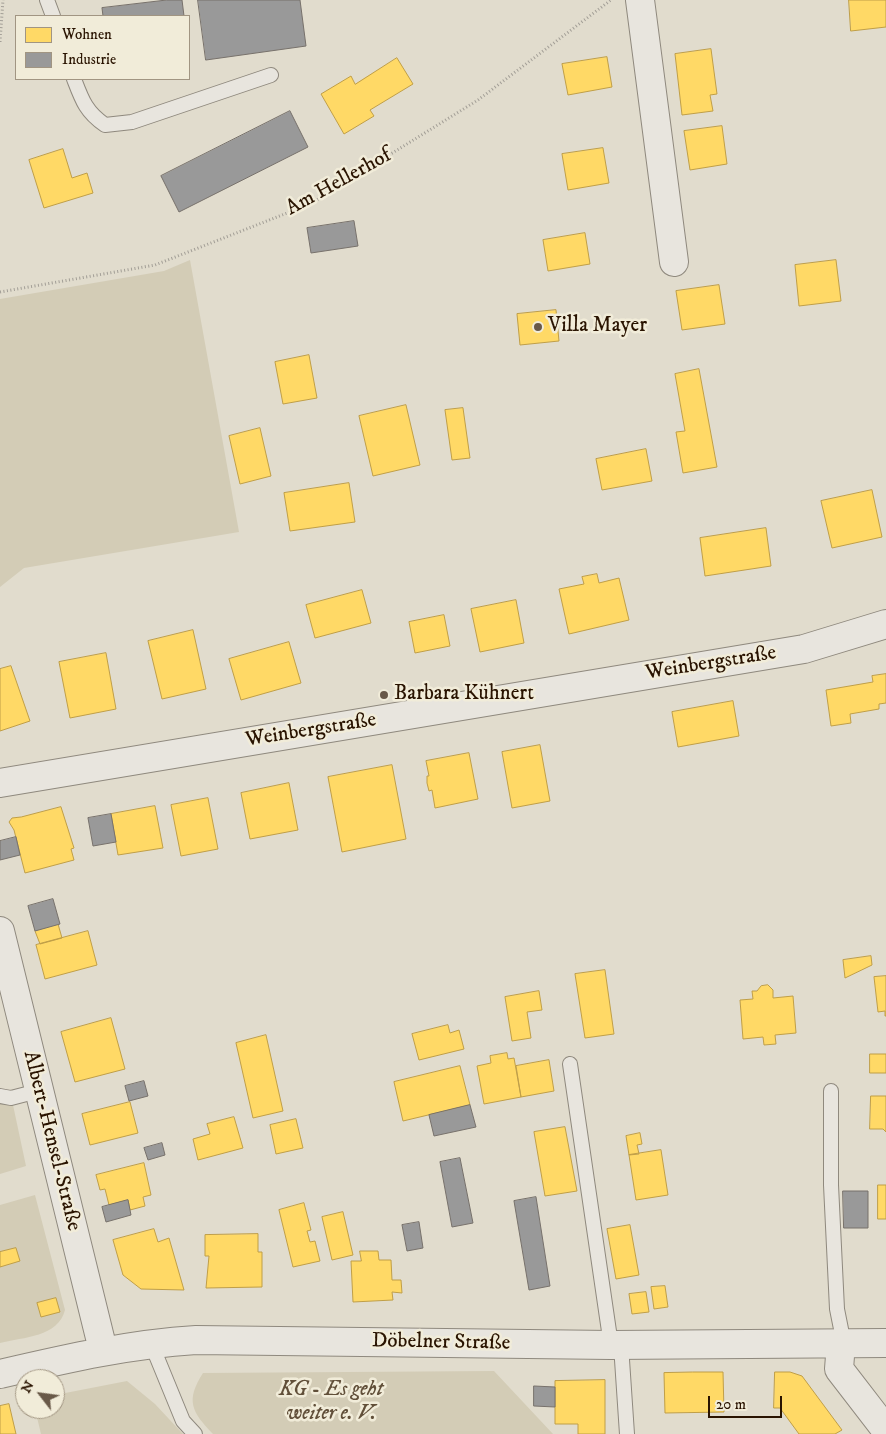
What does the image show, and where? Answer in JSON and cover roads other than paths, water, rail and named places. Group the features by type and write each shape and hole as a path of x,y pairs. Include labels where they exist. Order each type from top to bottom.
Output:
{"street":[{"path":"640,0 674,262"},
{"name":"Weinbergstraße","path":"0,783 804,648 886,624"},
{"name":"Albert-Hensel-Straße","path":"0,931 103,1350"},
{"name":"Döbelner Straße","path":"0,1374 103,1350 151,1343 196,1340 616,1345 886,1343"},
{"path":"842,1344 839,1369 886,1430"}],"lane":[{"path":"47,0 52,15"},
{"path":"74,80 83,102 92,116 105,125 132,122 271,75"},
{"path":"570,1064 616,1345 626,1434"},
{"path":"0,1096 11,1098 38,1091"},
{"path":"831,1091 832,1185 837,1309 842,1344"},
{"path":"151,1343 183,1421 195,1434"}],"place":[{"name":"Villa Mayer","path":"538,327"},
{"name":"Barbara Kühnert","path":"384,695"}],"park label":[{"name":"KG - Es geht weiter e. V.","path":"331,1403"}]}
